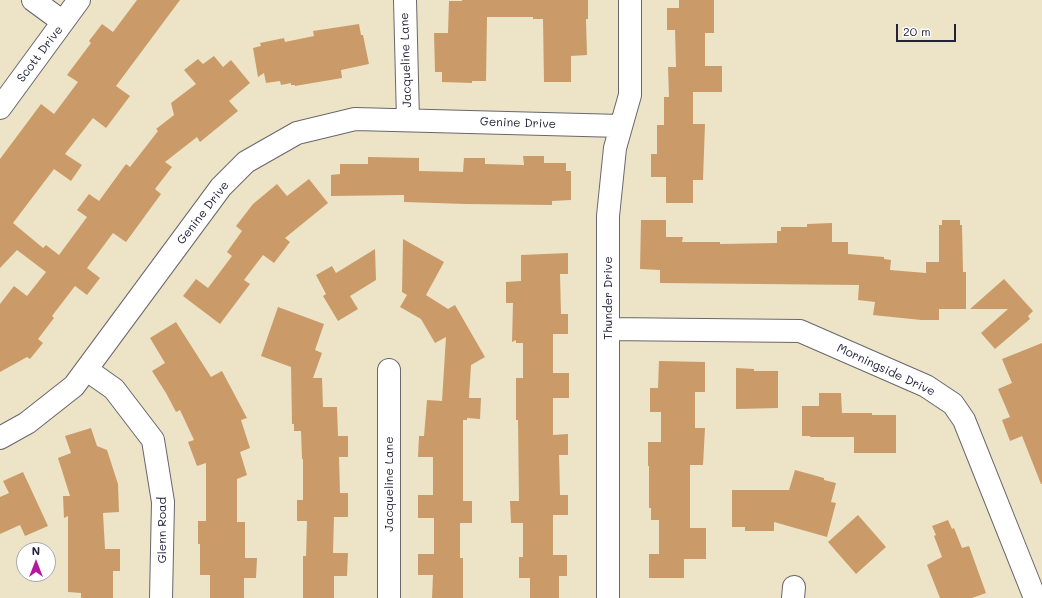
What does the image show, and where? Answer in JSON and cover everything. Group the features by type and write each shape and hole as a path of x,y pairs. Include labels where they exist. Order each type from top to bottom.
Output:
{"street":[{"path":"33,0 63,22"},
{"name":"Scott Drive","path":"0,108 79,0"},
{"name":"Jacqueline Lane","path":"405,0 408,120"},
{"name":"Thunder Drive","path":"608,598 608,216 615,148 630,95 630,0"},
{"name":"Genine Drive","path":"0,438 27,423 74,386 221,187 246,162 297,133 355,119 621,126"},
{"name":"Morningside Drive","path":"608,329 800,332 926,386 953,404 964,420 1035,598"},
{"name":"Glenn Road","path":"87,370 114,389 153,440 163,502 161,598"},
{"name":"Jacqueline Lane","path":"389,370 389,598"}],"building":[{"path":"137,0 180,0 116,86 130,96 106,128 93,118 65,154 82,165 71,181 54,169 13,223 43,248 46,245 59,255 87,217 77,210 89,194 99,201 126,164 130,167 158,131 156,129 174,115 171,103 196,84 184,70 198,59 203,64 214,56 223,67 231,60 250,83 229,101 238,111 200,142 197,137 165,162 172,167 155,189 161,194 126,242 113,233 87,268 100,278 87,295 75,286 52,316 54,318 38,339 43,343 30,359 27,357 0,372 0,304 14,286 27,296 46,272 17,250 0,268 0,159 41,104 54,114 78,82 67,75 91,43 89,41 102,24 113,32"},
{"path":"588,0 588,19 586,19 587,55 571,56 571,82 544,82 543,19 533,19 533,17 487,17 486,81 472,81 472,83 442,82 442,72 435,72 434,33 448,33 449,1"},
{"path":"679,0 714,0 714,33 705,33 705,66 722,66 722,92 693,92 693,124 705,124 703,180 693,180 693,203 666,203 666,177 651,177 651,154 657,154 657,125 664,125 664,97 669,97 668,67 676,67 675,30 667,30 667,8 679,8"},
{"path":"359,24 361,35 363,35 369,64 341,70 342,78 295,86 291,85 291,83 281,85 280,81 266,83 264,73 258,77 253,48 261,46 260,43 284,38 285,42 314,36 313,31"},
{"path":"523,156 544,156 544,163 566,163 566,171 571,171 571,200 552,201 552,205 465,204 404,202 404,195 331,196 331,175 340,174 340,164 368,164 368,157 419,158 419,171 463,172 464,158 485,158 485,164 524,165"},
{"path":"309,179 328,203 285,238 290,242 274,263 263,255 244,280 250,284 220,324 183,296 196,279 208,288 232,256 227,252 242,231 236,226 253,204 277,184 287,196"},
{"path":"641,220 666,220 666,237 683,237 682,242 720,242 720,244 777,243 777,231 781,231 781,227 807,227 807,224 832,223 832,242 848,242 848,254 884,257 884,259 891,260 890,270 926,273 926,262 939,262 939,225 942,225 942,220 960,220 960,225 962,225 963,272 966,272 966,309 939,309 939,320 921,320 873,315 875,302 858,300 859,285 660,283 660,270 640,269"},
{"path":"403,239 444,262 426,295 448,309 455,305 485,357 471,365 469,398 481,398 480,419 467,418 467,420 463,420 463,501 472,501 472,523 460,523 460,558 463,558 463,598 432,598 433,575 418,575 418,554 434,554 434,518 418,518 418,495 433,495 433,457 418,457 419,436 424,436 427,400 442,401 446,337 435,343 421,319 400,307 407,295 402,292"},
{"path":"375,249 376,280 350,296 358,309 338,321 323,296 326,294 316,275 332,266 336,273"},
{"path":"568,253 568,274 560,274 561,314 568,314 568,334 553,334 553,373 569,373 569,398 553,398 553,435 568,434 568,455 559,455 560,495 568,495 568,515 553,515 553,555 567,555 567,576 559,576 559,598 530,598 530,578 519,578 519,557 523,557 523,523 511,523 510,501 519,501 516,378 523,378 523,343 516,343 516,340 512,342 513,303 506,303 506,282 521,281 521,255"},
{"path":"1004,279 1033,311 1028,316 1030,319 995,349 981,333 1008,309 970,309"},
{"path":"278,307 324,324 315,350 322,353 313,378 322,378 323,407 337,407 338,436 348,436 348,457 339,457 340,493 348,493 348,517 334,517 333,553 348,553 347,576 334,576 334,598 303,598 303,556 306,556 307,521 297,521 297,500 303,500 303,459 301,431 294,431 294,424 292,424 291,367 261,356"},
{"path":"176,322 211,377 222,371 247,418 241,420 250,448 240,452 247,475 237,479 237,522 245,522 245,558 257,558 256,578 244,578 244,598 210,598 210,575 200,575 198,521 206,521 206,463 197,466 188,442 194,440 180,410 176,412 152,371 165,363 150,338"},
{"path":"1042,343 1041,484 1022,436 1010,441 1002,420 1010,417 998,389 1012,383 1002,359"},
{"path":"659,361 705,362 705,392 695,392 695,428 705,428 703,465 690,465 690,528 706,528 706,559 684,559 684,578 649,578 649,554 659,554 659,520 651,520 651,508 649,508 648,442 661,442 661,412 650,412 650,388 658,388"},
{"path":"736,368 754,369 754,371 778,371 778,408 736,409"},
{"path":"819,393 841,393 842,413 896,415 896,453 854,453 854,437 802,436 802,406 819,406"},
{"path":"91,428 97,446 107,450 118,484 119,512 103,513 105,549 120,549 120,571 113,571 113,598 81,598 81,593 68,592 68,516 64,518 63,496 70,496 58,458 71,453 65,436"},
{"path":"795,470 836,483 831,502 836,503 827,537 774,522 774,531 745,531 745,527 732,527 732,490 789,490"},
{"path":"23,472 48,526 25,536 20,525 0,534 0,497 9,493 3,481"},
{"path":"858,515 886,547 856,574 828,542"},
{"path":"948,520 952,529 954,528 962,548 969,546 986,593 972,598 940,598 927,565 942,557 932,526"}]}
